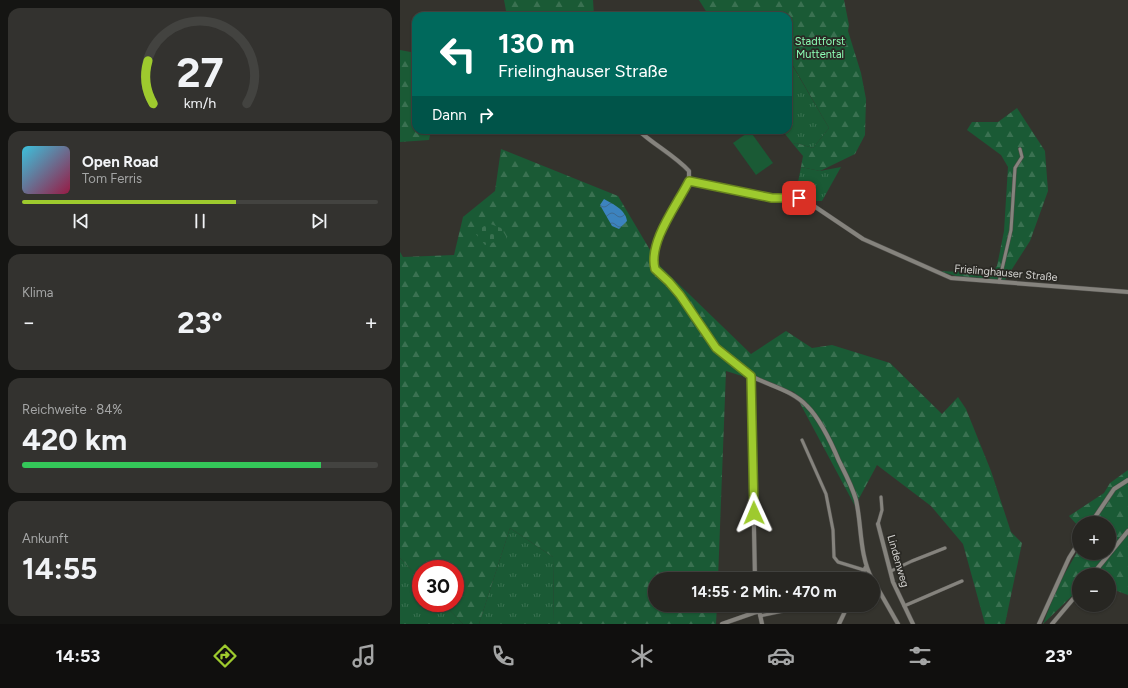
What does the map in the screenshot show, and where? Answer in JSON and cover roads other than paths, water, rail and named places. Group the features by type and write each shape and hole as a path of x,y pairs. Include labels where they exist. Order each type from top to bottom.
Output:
{"street":[{"path":"642,134 651,143 682,164 689,171 689,181 659,237 654,251 655,269 680,295 716,348 751,376 792,394 807,405 817,419 839,460 855,499 865,569 867,572"},
{"name":"Frielinghauser Straße","path":"689,181 772,198 805,200 863,238 941,275 951,278 1128,292"},
{"path":"751,376 755,572"},
{"path":"1096,516 1114,489 1128,480"},
{"name":"Lindenweg","path":"878,524 893,582 913,624"},
{"path":"1098,568 1128,530"},
{"path":"1039,624 1053,592 1072,555"},
{"path":"880,592 898,624"},
{"path":"1052,624 1072,600"},
{"path":"840,624 845,612"},
{"path":"722,624 760,614 762,624"}],"lane":[{"path":"999,282 1011,230 1015,168 1022,157 1020,149"},
{"path":"802,440 826,494 833,530 834,557 838,562 865,569"},
{"path":"878,524 882,510 881,497"},
{"path":"891,572 912,561 945,548"},
{"path":"904,606 962,581"},
{"path":"760,614 774,612"}],"water":[{"path":"604,199 622,211 626,217 627,221 619,229 612,226 600,205"}],"park label":[{"name":"Stadtforst Muttental","path":"820,47"}]}
